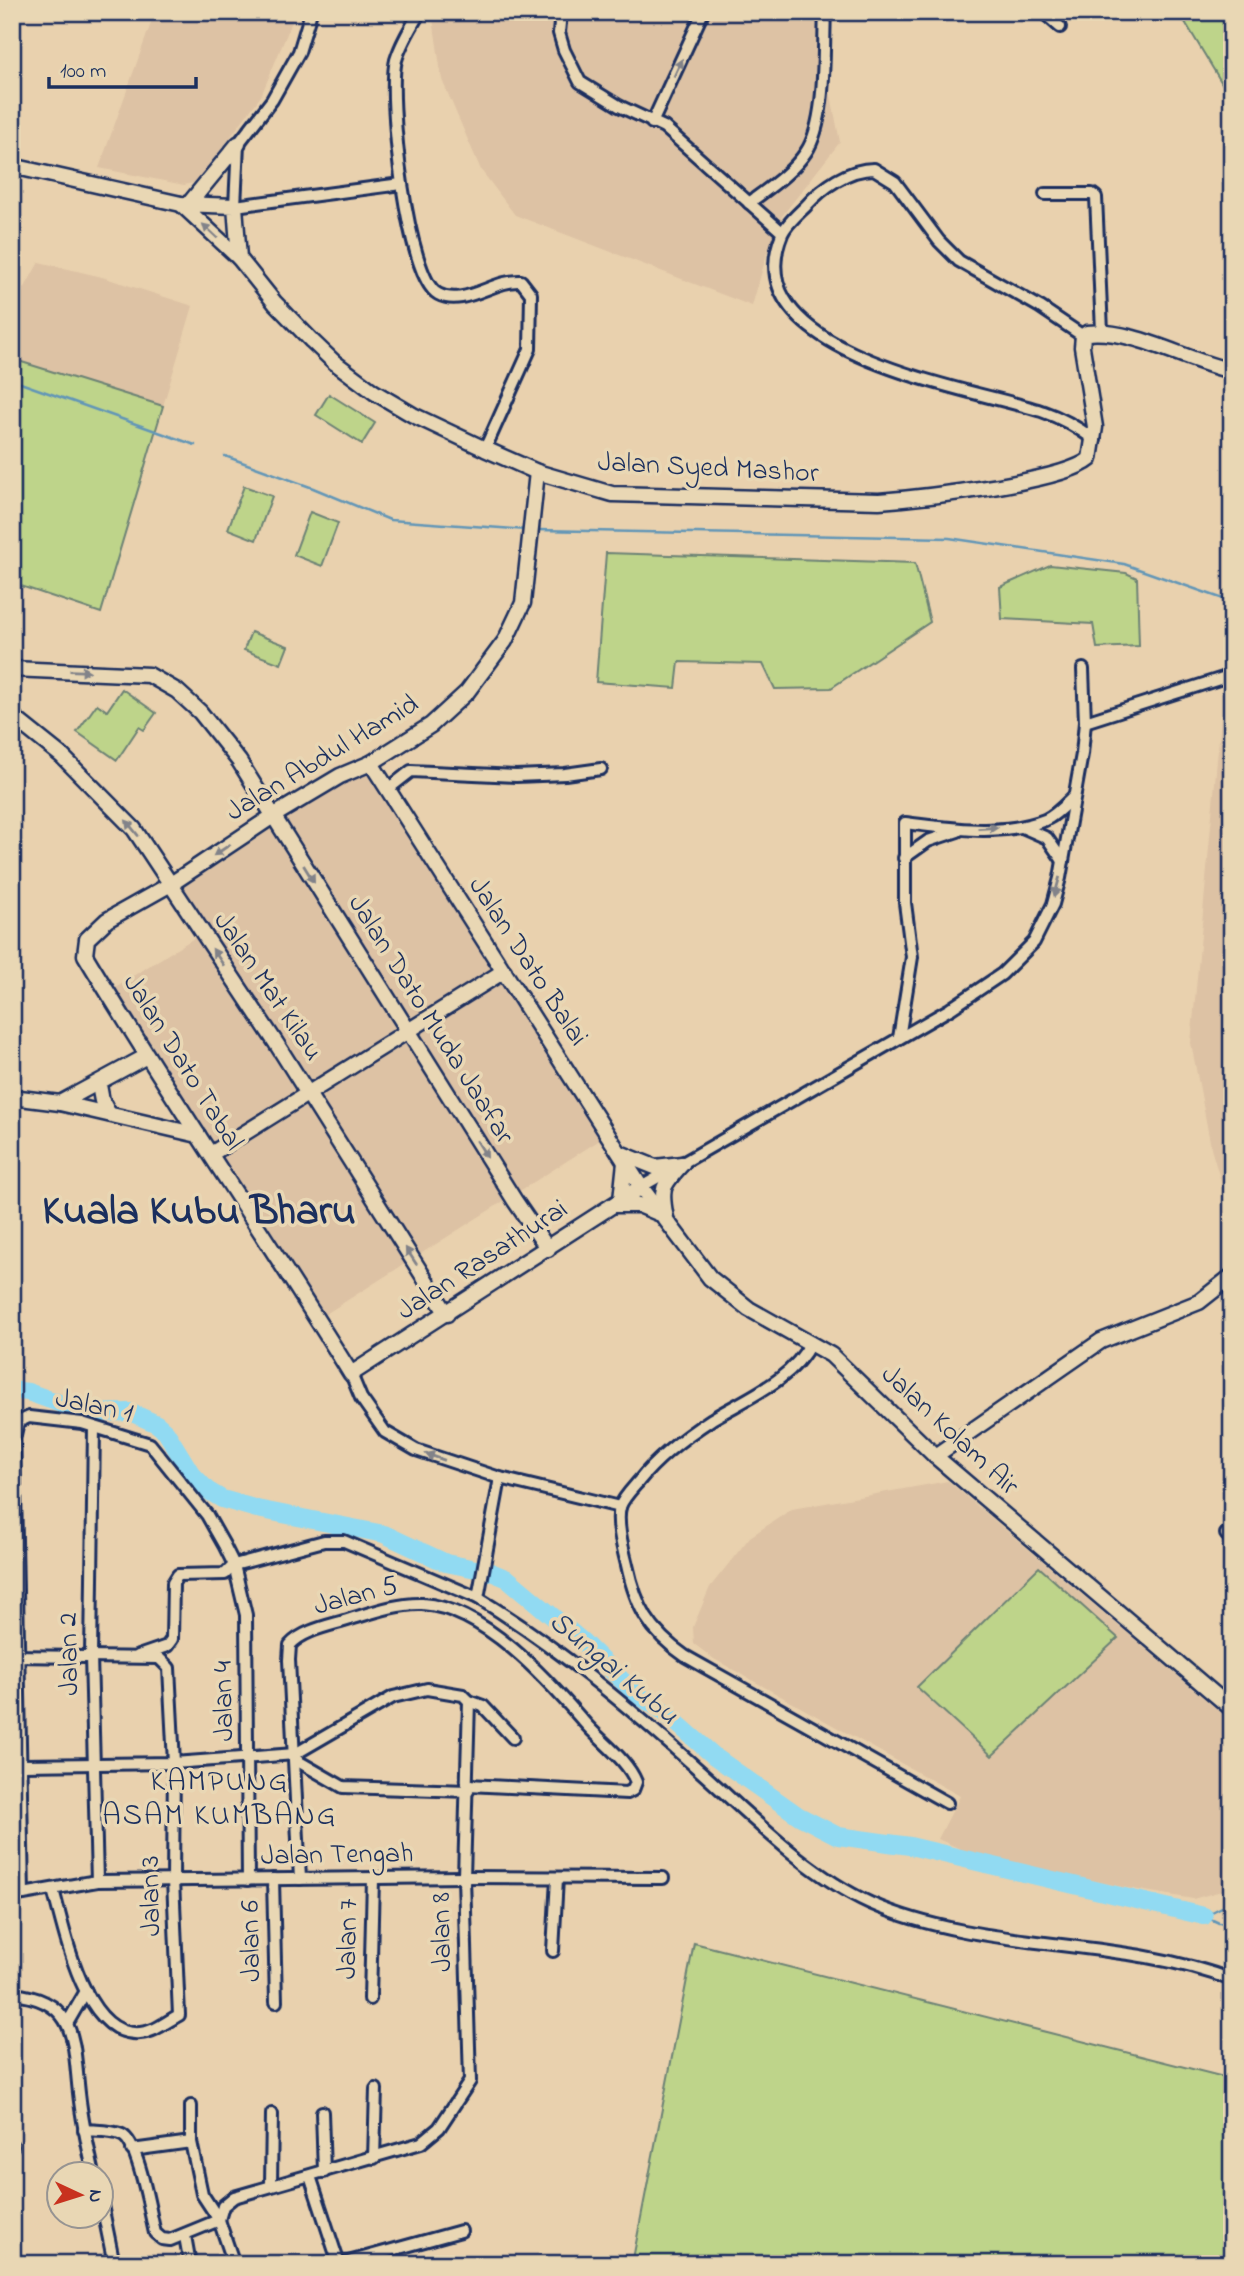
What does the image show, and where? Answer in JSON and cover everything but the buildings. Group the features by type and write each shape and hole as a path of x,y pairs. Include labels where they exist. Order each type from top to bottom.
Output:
{"street":[{"path":"185,204 238,144 272,100 299,52 311,12"},
{"path":"420,12 396,61 393,82 401,184 422,275 431,289 446,296 463,297 506,281 527,285 531,294 530,349 485,449"},
{"path":"561,12 559,33 574,74 590,89 673,134 782,232"},
{"path":"652,123 703,12"},
{"path":"749,203 795,166 812,142 820,98 825,12"},
{"path":"1043,12 1060,27"},
{"path":"238,144 235,206 239,258"},
{"path":"12,166 102,189 185,204 235,206 401,184"},
{"path":"1095,440 1046,413 881,367 837,345 796,314 777,282 776,256 782,232 812,200 847,174 862,169 874,170 895,182 939,241 958,261 1040,307 1083,336 1102,331 1118,334 1205,365 1232,371"},
{"path":"1045,194 1092,194 1096,197 1102,331"},
{"name":"Jalan Syed Mashor","path":"185,204 239,258 275,303 334,362 413,415 537,472 612,494 878,501 917,498 1065,473 1090,459 1095,440"},
{"path":"1083,336 1095,440"},
{"name":"Jalan Abdul Hamid","path":"85,955 87,939 92,931 171,884 273,816 331,781 371,764 431,725 481,676 505,641 523,603 532,542 537,472"},
{"name":"Jalan Dato Muda Jaafar","path":"12,669 138,673 164,683 201,712 239,761 407,1031 548,1249"},
{"path":"641,1187 950,1009 1017,961 1044,926 1063,861 1085,722 1083,669"},
{"path":"1085,722 1232,675"},
{"name":"Jalan Mat Kilau","path":"12,716 62,755 134,829 309,1095 447,1314"},
{"name":"Jalan Dato Balai","path":"371,764 641,1187"},
{"path":"388,789 411,771 516,776 601,769"},
{"path":"899,1038 912,957 905,902 905,823 965,829 1022,827 1046,819 1074,796"},
{"path":"1022,827 1047,838 1063,861"},
{"path":"904,858 928,841 965,829"},
{"name":"Jalan Dato Tabal","path":"85,955 145,1057 211,1154 351,1374"},
{"path":"211,1154 504,971"},
{"path":"120,1071 132,1034"},
{"path":"60,1103 99,1085 145,1057"},
{"path":"99,1085 102,1101 109,1114"},
{"path":"12,1097 60,1103 198,1135"},
{"path":"659,1213 639,1205 618,1203 622,1157 645,1165 664,1167 682,1164"},
{"path":"668,1226 662,1191 664,1184 682,1164"},
{"name":"Jalan Rasathurai","path":"351,1374 641,1187"},
{"name":"Jalan Kolam Air","path":"641,1187 696,1262 726,1293 831,1355 935,1456 1232,1709"},
{"path":"935,1456 1101,1341 1199,1302 1232,1276"},
{"path":"811,1342 794,1367 694,1431 646,1471 621,1507 624,1552 635,1597 661,1639 685,1656 947,1803"},
{"path":"351,1374 361,1398 385,1432 416,1450 500,1478 621,1507"},
{"name":"Jalan 1","path":"18,1895 22,1765 16,1656 15,1428 18,1422 29,1417 94,1427 142,1440 158,1450 207,1515 234,1565"},
{"name":"Jalan 2","path":"94,1427 91,1656 97,1881"},
{"path":"478,1598 500,1478"},
{"path":"16,1656 138,1656 167,1646 172,1639 173,1583 178,1575 225,1574 234,1565 324,1541 344,1541 478,1598 569,1661 675,1748 775,1837 852,1894 895,1912 954,1927 1170,1961 1232,1980"},
{"name":"Jalan 4","path":"234,1565 246,1615 248,1881"},
{"name":"Jalan 5","path":"300,1879 289,1660 293,1641 317,1629 381,1611 422,1604 469,1620 504,1642 536,1668 624,1764 636,1782 633,1790 627,1793 468,1788"},
{"name":"Jalan 3","path":"53,1890 86,1991 101,2016 117,2030 131,2033 151,2031 179,2015 173,1880 174,1763 169,1668 159,1658 138,1656"},
{"path":"295,1757 354,1718 408,1691 454,1692 483,1706 513,1738"},
{"name":"Jalan 8","path":"374,2158 421,2143 439,2128 470,2081 464,1877 469,1701"},
{"path":"22,1765 174,1763 249,1757 295,1757 343,1787 468,1788"},
{"path":"554,1951 557,1878"},
{"name":"Jalan Tengah","path":"18,1895 97,1881 663,1878"},
{"name":"Jalan 6","path":"273,1879 276,2002"},
{"name":"Jalan 7","path":"370,1999 373,1879"},
{"path":"68,2022 86,1991"},
{"path":"12,1994 51,2004 68,2022 74,2038 84,2130 91,2160"},
{"path":"84,2130 124,2135 132,2150 155,2232 162,2239 185,2236 219,2220 228,2200 271,2184 374,2158 376,2089"},
{"path":"191,2106 191,2142 202,2194 219,2220 234,2264"},
{"path":"322,2112 324,2172"},
{"path":"271,2184 272,2114"},
{"path":"132,2150 191,2142"},
{"path":"310,2176 340,2264 461,2231"},
{"path":"107,2230 114,2264"},
{"path":"185,2236 190,2264"}],"shaded area":[{"path":"155,12 296,12 261,96 197,182 184,185 99,168"},
{"path":"432,12 815,12 840,142 782,216 768,250 752,306 515,215 481,170 442,80"},
{"path":"39,262 102,277 193,306 163,406 12,359 12,311"},
{"path":"1221,717 1232,717 1232,1218 1212,1152 1191,1043"},
{"path":"369,771 603,1138 321,1317 112,989 207,930 179,886 282,817 341,782"},
{"path":"948,1481 1232,1722 1232,1888 1193,1899 1127,1888 974,1855 938,1839 960,1796 714,1659 694,1644 693,1627 710,1587 750,1537 792,1509"}],"green space":[{"path":"1179,12 1232,12 1232,100"},
{"path":"12,359 163,406 101,613 12,583"},
{"path":"329,394 375,423 362,444 316,415"},
{"path":"244,486 272,496 256,540 228,529"},
{"path":"310,512 338,523 322,566 294,555"},
{"path":"606,553 915,563 930,622 831,688 775,689 763,664 679,662 676,688 596,682"},
{"path":"1050,565 1126,573 1137,578 1139,646 1097,648 1093,624 1002,619 1000,587"},
{"path":"251,632 288,646 281,664 244,650"},
{"path":"122,689 156,713 144,730 139,727 117,760 77,732 97,704 107,711"},
{"path":"1039,1567 1118,1638 992,1756 917,1687"},
{"path":"694,1943 1232,2079 1232,2264 632,2264"}],"waterway":[{"path":"12,380 195,445"},
{"path":"225,456 390,520 527,530"},
{"path":"537,530 949,538 1124,564 1232,602"},
{"name":"Sungai Kubu","path":"12,1390 28,1392 87,1413 130,1412 157,1424 166,1432 191,1473 207,1490 222,1499 257,1509 384,1534 446,1563 491,1572 508,1579 583,1642 636,1694 662,1710 714,1756 799,1816 838,1836 910,1846 1204,1916"},
{"name":"Sungai Kubu","path":"1204,1916 1232,1902"},
{"path":"1204,1916 1232,1925"}],"district":[{"name":"Kuala Kubu Bharu","path":"199,1212"},
{"name":"KAMPUNG ASAM KUMBANG","path":"220,1800"}]}
